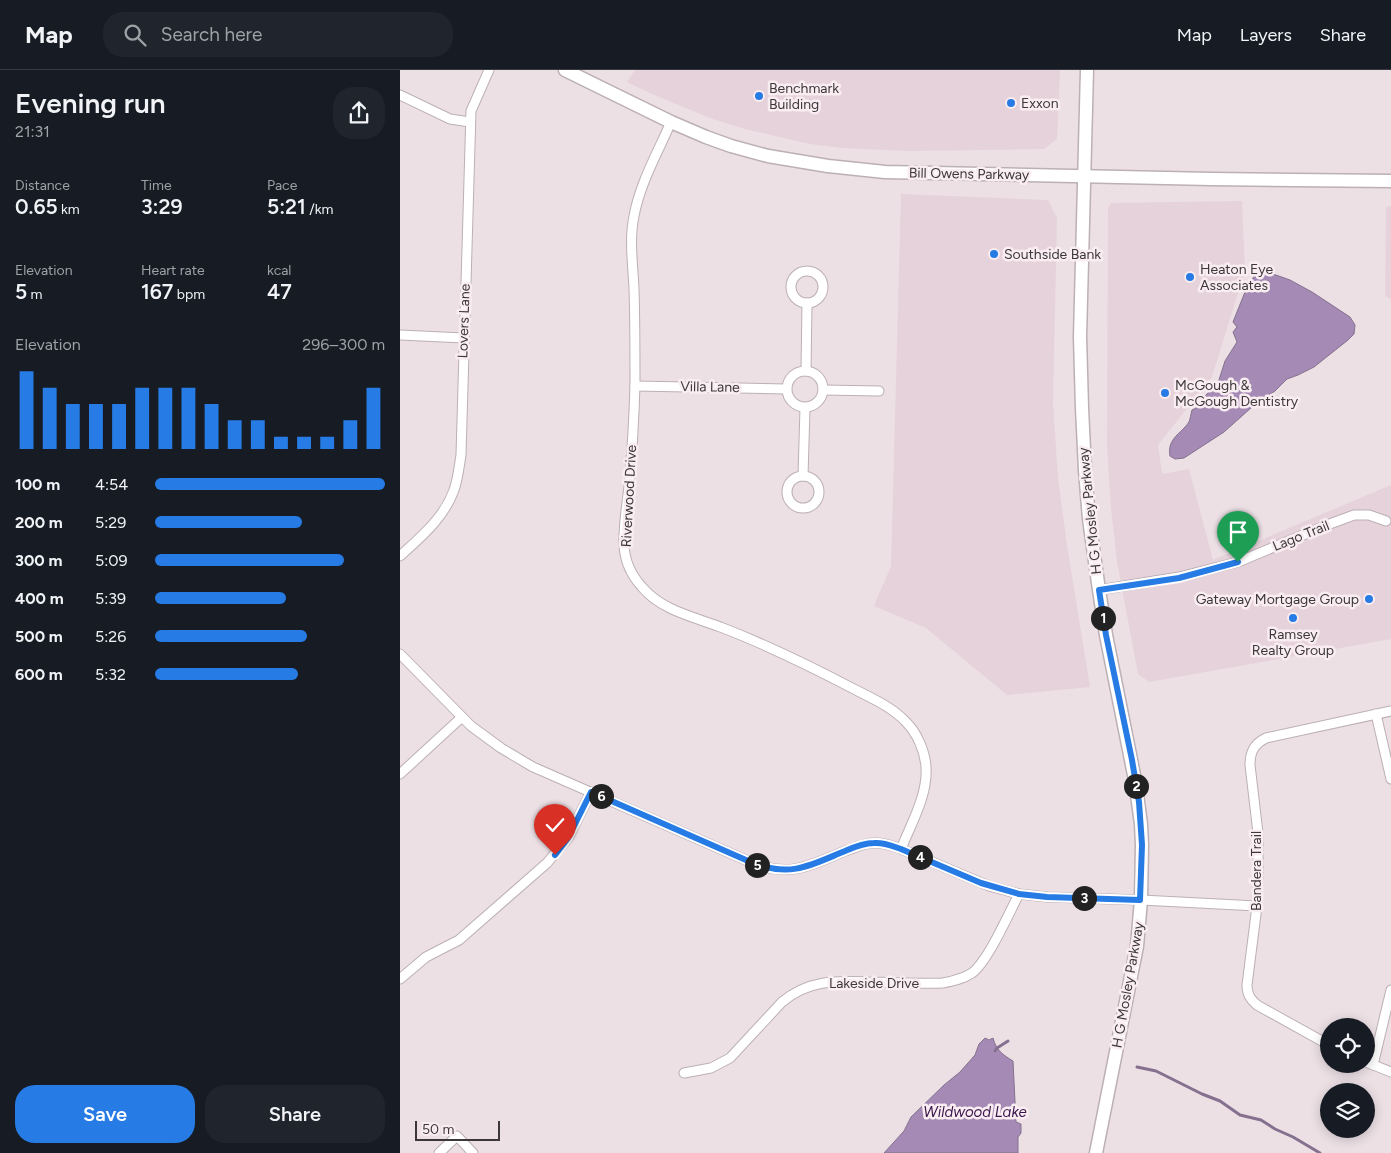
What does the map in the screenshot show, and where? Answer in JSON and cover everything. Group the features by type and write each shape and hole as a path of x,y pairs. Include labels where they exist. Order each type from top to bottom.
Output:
{"main road":[{"name":"Bill Owens Parkway","path":"565,70 706,137 744,150 796,162 884,172 1391,181"},
{"name":"H G Mosley Parkway","path":"1087,70 1080,337 1088,508 1106,635 1139,802 1142,845 1137,946 1096,1153"}],"street":[{"name":"Lovers Lane","path":"400,556 440,517 455,488 461,455 470,111 489,70"},
{"path":"400,96 450,118 470,122"},
{"name":"Riverwood Drive","path":"671,122 646,178 634,216 632,242 635,386 624,534 625,553 631,572 642,588 663,604 751,639 815,669 890,708 907,723 922,747 926,772 921,801 901,849"},
{"path":"806,370 807,303"},
{"path":"400,334 464,338"},
{"path":"806,370 820,379 823,390 816,404 805,408 799,407 790,400 786,389 787,383 794,374 806,370"},
{"name":"Villa Lane","path":"635,386 786,389"},
{"path":"823,390 879,392"},
{"path":"803,476 805,408"},
{"name":"Lago Trail","path":"1099,590 1179,578 1238,562 1354,515 1369,514 1386,521"},
{"path":"400,654 462,717 490,741 511,755 533,767 755,864 788,870 802,868 860,845 883,843 981,883 1019,894 1047,897 1257,906"},
{"path":"1391,711 1376,714 1391,778"},
{"name":"Bandera Trail","path":"1320,1040 1257,1004 1249,996 1247,985 1257,906 1258,832 1250,765 1251,754 1255,746 1266,738 1376,714"},
{"path":"400,774 462,717"},
{"path":"400,979 426,957 464,937 547,863 568,838 591,792"},
{"name":"Lakeside Drive","path":"684,1073 711,1068 730,1058 782,1002 806,987 832,981 942,983 957,980 970,974 986,955 1019,894"},
{"path":"1375,1046 1391,990"},
{"path":"1375,1066 1391,1072"},
{"path":"439,1153 457,1136 474,1153"}],"shaded area":[{"path":"635,70 1060,70 1057,139 1044,149 908,151 841,148 810,144 745,129 713,119 654,95 627,82"},
{"path":"901,194 1048,200 1057,218 1053,403 1058,478 1090,687 1007,695 926,628 874,606 891,566"},
{"path":"1242,201 1245,270 1212,377 1158,445 1162,474 1189,469 1213,560 1391,485 1391,639 1149,682 1138,674 1117,562 1111,508 1107,446 1108,208 1111,203"},
{"path":"1391,206 1391,299 1385,296 1386,207"}],"water":[{"path":"1273,274 1290,280 1312,292 1350,317 1355,325 1354,334 1314,367 1287,379 1224,432 1184,458 1175,459 1170,456 1173,440 1189,422 1192,410 1202,405 1203,398 1218,383 1225,361 1237,342 1233,332 1237,327 1233,322 1247,287 1255,275"},
{"name":"Wildwood Lake","path":"985,1038 989,1040 993,1038 1000,1052 1013,1061 1016,1122 1021,1124 1021,1133 1018,1137 1018,1153 884,1153 904,1131 911,1117 960,1072 975,1055 979,1044"}],"waterway":[{"path":"995,1051 1008,1041"},
{"path":"1137,1067 1156,1071 1220,1101 1240,1115 1261,1120 1320,1153"}],"place":[{"name":"Benchmark Building","path":"759,96"},
{"name":"Exxon","path":"1011,103"},
{"name":"Southside Bank","path":"994,254"},
{"name":"Heaton Eye Associates","path":"1190,277"},
{"name":"McGough & McGough Dentistry","path":"1165,393"},
{"name":"Gateway Mortgage Group","path":"1369,599"},
{"name":"Ramsey Realty Group","path":"1293,618"}],"route":[{"path":"555,855 574,828 591,792 755,864 776,870 796,870 860,845 876,842 901,849 990,886 1019,894 1047,897 1140,900 1142,845 1139,802 1099,590 1179,578 1238,562"}]}
